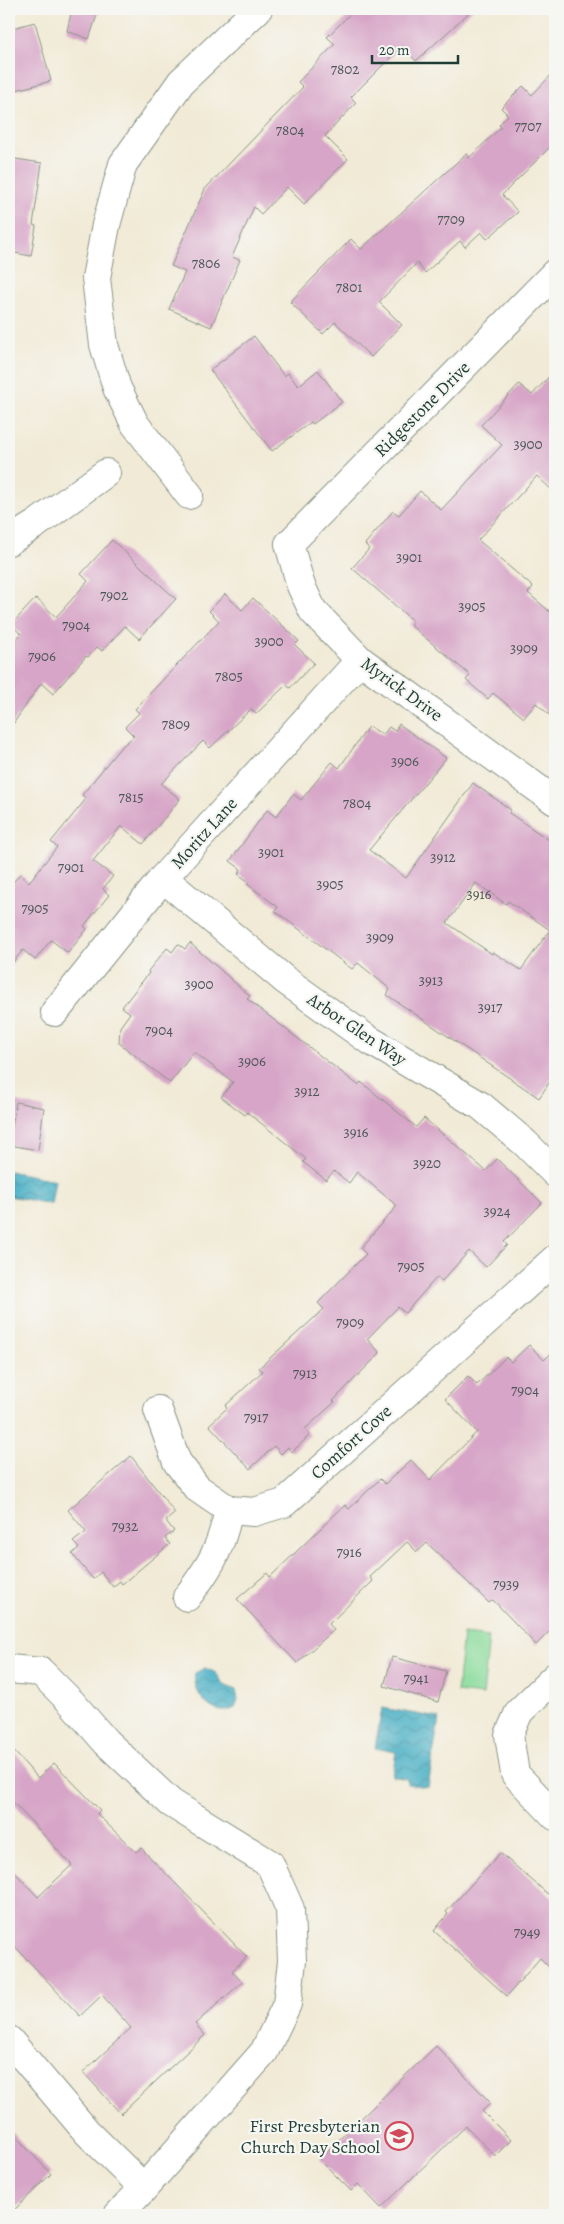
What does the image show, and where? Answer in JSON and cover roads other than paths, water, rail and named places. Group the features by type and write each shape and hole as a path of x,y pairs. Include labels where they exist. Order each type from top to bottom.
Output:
{"street":[{"path":"189,494 136,424 117,388 104,344 96,278 106,225 123,164 181,82 258,9"},
{"name":"Ridgestone Drive","path":"289,544 550,290"},
{"path":"9,541 36,524 106,473"},
{"name":"Myrick Drive","path":"289,544 300,586 313,611 360,660 555,801"},
{"name":"Moritz Lane","path":"55,1012 163,878 360,660"},
{"name":"Arbor Glen Way","path":"163,878 285,980 351,1028 481,1106 555,1173"},
{"name":"Comfort Cove","path":"158,1410 177,1462 197,1488 229,1510 254,1512 284,1502 555,1259"},
{"path":"187,1597 207,1570 221,1544 229,1510"},
{"path":"9,1669 41,1672 72,1703 106,1742 171,1803 270,1864 290,1909 292,1961 286,2004 264,2052 118,2215"},
{"path":"555,1677 519,1712 509,1735 515,1774 555,1816"},
{"path":"9,2040 87,2132 144,2188"}],"water":[{"path":"9,1171 55,1180 51,1204 9,1196"},
{"path":"205,1668 216,1673 224,1685 236,1690 238,1699 235,1708 227,1711 219,1710 211,1707 200,1696 195,1681 195,1673"},
{"path":"382,1708 439,1718 428,1787 407,1784 407,1779 392,1776 396,1752 375,1748"}],"place":[{"name":"First Presbyterian Church Day School","path":"399,2136"}]}
